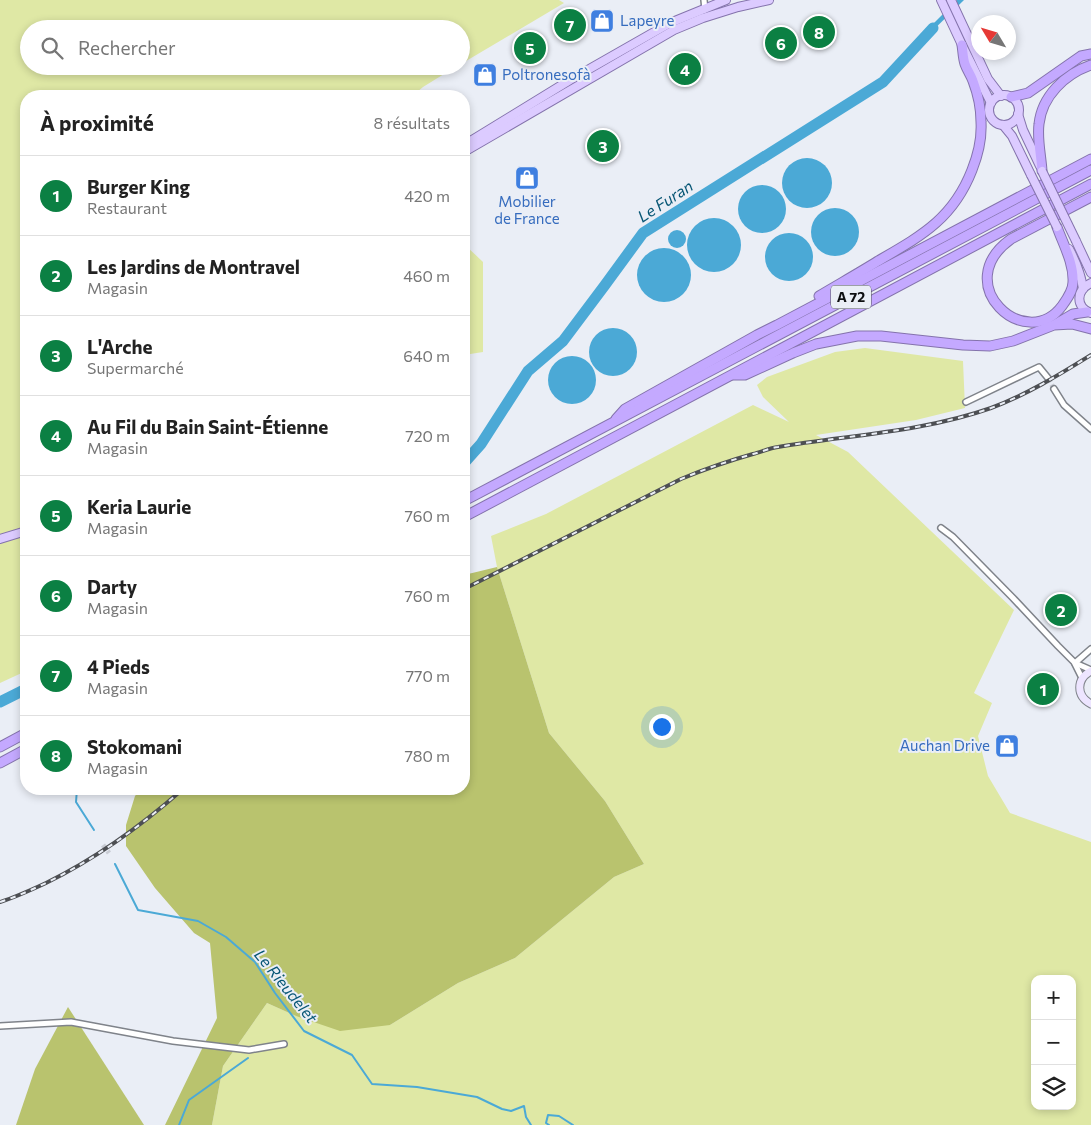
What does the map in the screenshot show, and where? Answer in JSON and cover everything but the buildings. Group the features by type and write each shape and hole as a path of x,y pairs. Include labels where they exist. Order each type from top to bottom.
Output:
{"highway":[{"path":"757,335 773,323 917,237 937,222 958,199 975,164 981,136 978,96 965,63 962,45"},
{"path":"1011,97 1028,93 1081,56 1091,54"},
{"path":"1042,170 1039,147 1039,123 1046,102 1052,92 1070,74 1091,65"},
{"path":"611,424 624,410 757,335 1091,159"},
{"name":"A 72","path":"470,498 1091,170"},
{"name":"A 72","path":"470,514 1091,184"},
{"path":"1057,227 1072,268 1073,284 1068,298 1058,311 1046,319 1033,322 1021,321 999,308 990,296 987,281 988,268 994,256 1001,246 1011,239 1091,197"},
{"path":"731,375 745,375 816,344 857,336 881,336 963,346 990,346 1013,341 1054,325 1073,314 1089,313"},
{"path":"1054,325 1072,324 1091,329"},
{"path":"0,747 20,736"},
{"path":"0,763 20,752"}],"main road":[{"path":"470,141 570,80 670,23 726,0"},
{"path":"941,0 991,103"},
{"path":"951,0 988,79 1001,96"},
{"path":"470,149 674,30 703,18 754,2 765,1"},
{"path":"1089,313 1079,301 1083,288 1082,278 1077,265 1012,136 1003,125 995,122 991,116 989,111 991,103 996,98 1001,96 1011,97 1018,105 1018,114 1023,130 1091,273"},
{"path":"1003,125 1014,121 1018,114"},
{"path":"1083,288 1091,283"},
{"path":"0,539 20,533"}],"street":[{"path":"703,18 706,8 704,0"},
{"path":"956,0 956,12"},
{"path":"966,402 1039,367 1048,378"},
{"path":"1054,389 1064,405 1091,429"},
{"path":"941,528 1007,592 1075,663 1091,671 1082,678 1080,683 1082,697 1091,704"},
{"path":"1075,663 1091,649"},
{"path":"1075,663 1082,678"},
{"path":"0,1026 71,1022 174,1041 249,1050 284,1044"}],"green space":[{"path":"0,0 559,0 564,3 470,59 470,20 20,20 20,75 442,75 420,90 20,90 20,674 0,683"},
{"path":"470,250 483,262 483,352 470,354"},
{"path":"865,348 963,361 965,408 916,420 816,435 848,452 1014,610 974,693 992,703 978,736 988,776 1010,813 1091,842 1091,1125 212,1125 223,1066 267,1003 296,1016 390,1025 458,983 515,958 614,877 644,864 605,801 549,733 497,567 491,536 546,514 753,405 789,422 763,397 757,385 767,377 835,352"},
{"path":"497,567 549,733 605,801 644,864 614,877 515,958 458,983 390,1025 340,1031 296,1016 267,1003 223,1066 212,1125 165,1125 217,1018 210,943 194,933 155,888 126,846 126,825 135,796 470,795 470,574"},
{"path":"68,1007 144,1125 16,1125 35,1069"}],"water":[{"path":"957,0 964,0 924,39 919,38"},
{"path":"807,158 817,160 825,165 830,173 832,183 830,193 825,201 817,206 807,208 797,206 789,201 784,193 782,183 784,173 789,165 797,160"},
{"path":"757,185 767,185 776,189 782,195 785,200 785,218 776,229 767,233 757,233 748,229 742,223 738,214 738,204 742,195 748,189"},
{"path":"830,208 840,208 852,215 859,227 859,237 852,249 840,256 830,256 822,252 815,245 811,237 811,227 815,219 822,212"},
{"path":"709,218 719,218 729,222 737,230 741,245 737,260 729,268 719,272 709,272 699,268 691,260 687,250 687,240 691,230 699,222"},
{"path":"677,230 683,233 686,239 683,245 677,248 671,245 668,239 671,233"},
{"path":"784,233 794,233 806,240 813,252 813,262 806,274 794,281 784,281 776,277 769,270 765,262 765,252 769,244 776,237"},
{"path":"664,248 674,250 683,256 689,265 691,275 689,285 683,294 674,300 664,302 654,300 645,294 639,285 637,275 639,265 645,256 654,250"},
{"path":"613,328 622,330 630,335 635,343 637,352 635,361 630,369 622,374 613,376 604,374 596,369 591,361 589,352 591,343 596,335 604,330"},
{"path":"572,356 581,358 589,363 594,371 596,380 594,389 589,397 581,402 572,404 563,402 555,397 550,389 548,380 550,371 555,363 563,358"}],"waterway":[{"name":"Le Furan","path":"470,456 481,444 528,371 563,341 643,233 883,82 933,28"},
{"name":"Le Furan","path":"0,702 20,692"},
{"name":"Le Rieudelet","path":"77,795 76,802 94,830"},
{"name":"Le Rieudelet","path":"115,864 138,910 198,921 226,937 255,962 275,993 304,1031 352,1055 372,1084 417,1087 477,1097 502,1109 511,1111 524,1106 526,1117 531,1125"},
{"path":"179,1125 189,1100 248,1058"},
{"name":"Le Rieudelet","path":"549,1125 546,1123 548,1115 559,1116 573,1125"}],"tunnel":[{"path":"1048,378 1054,389"},
{"path":"103,845 109,853"}],"railway":[{"path":"470,586 681,479 735,459 775,448 912,428 965,416 991,408 1030,391 1091,355"},
{"path":"0,902 46,883 83,863 135,828 176,795"}],"place":[{"name":"Lapeyre","path":"602,21"},
{"name":"4 Pieds","path":"570,25"},
{"name":"Stokomani","path":"819,32"},
{"name":"Darty","path":"781,43"},
{"name":"Keria Laurie","path":"530,48"},
{"name":"Au Fil du Bain Saint-Étienne","path":"685,69"},
{"name":"Poltronesofà","path":"485,75"},
{"name":"L'Arche","path":"603,146"},
{"name":"Mobilier de France","path":"527,178"},
{"name":"Les Jardins de Montravel","path":"1061,610"},
{"name":"Burger King","path":"1043,689"},
{"name":"Auchan Drive","path":"1007,746"}]}
